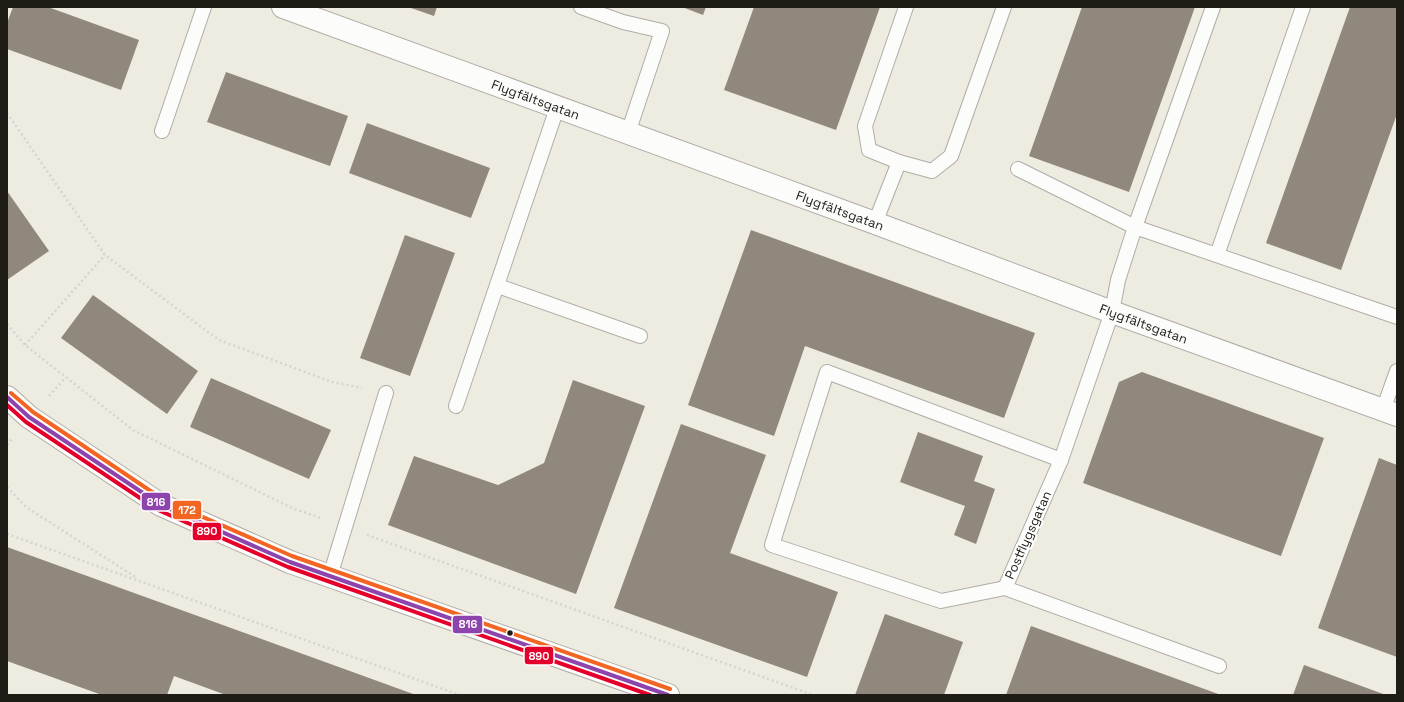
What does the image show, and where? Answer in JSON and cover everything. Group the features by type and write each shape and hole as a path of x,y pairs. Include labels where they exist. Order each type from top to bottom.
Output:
{"street":[{"name":"Flygfältsgatan","path":"283,7 875,223 1112,312 1390,412"},
{"path":"7,397 29,417 161,505 290,562 668,695"}],"lane":[{"path":"162,131 204,7"},
{"path":"581,7 623,22 662,31 628,133"},
{"path":"906,7 865,126 869,150 899,162 932,171 951,156 1004,7"},
{"name":"Postflygsgatan","path":"1213,7 1135,227 1118,280 1112,312 1061,460 1004,588 1219,666"},
{"path":"1217,255 1303,7"},
{"path":"456,406 558,108"},
{"path":"875,223 899,162"},
{"path":"1018,169 1135,227 1397,317"},
{"path":"498,286 640,336"},
{"path":"1390,412 1397,371"},
{"path":"1004,588 940,601 772,545 827,372 1061,460"},
{"path":"330,576 386,393"}],"path":[{"path":"7,113 105,255 219,340 332,382 386,393"},
{"path":"25,345 105,255"},
{"path":"7,324 25,345 133,430 292,508 813,695"},
{"path":"7,487 26,507 141,581"},
{"path":"7,534 460,695"}],"building":[{"path":"13,7 48,7 139,40 121,90 7,49 7,23"},
{"path":"408,7 437,7 434,16"},
{"path":"682,7 706,7 703,15"},
{"path":"754,7 880,7 836,130 724,90"},
{"path":"1082,7 1195,7 1129,192 1029,156"},
{"path":"1350,7 1397,7 1397,114 1341,270 1266,243"},
{"path":"226,72 348,116 330,166 207,122"},
{"path":"367,123 490,168 471,218 349,173"},
{"path":"7,191 49,251 7,280"},
{"path":"751,230 1035,333 1004,418 805,346 774,436 688,405"},
{"path":"405,235 455,253 410,376 360,358"},
{"path":"93,295 198,371 167,414 61,338"},
{"path":"1142,372 1324,438 1281,556 1083,483 1119,382"},
{"path":"211,378 331,430 309,479 190,427"},
{"path":"573,380 645,406 576,594 388,525 414,456 498,485 544,463"},
{"path":"681,424 766,455 730,553 838,592 807,677 614,608"},
{"path":"918,432 983,456 974,481 995,489 976,544 954,535 965,506 900,482"},
{"path":"1379,458 1397,465 1397,657 1318,628"},
{"path":"7,547 416,695 226,695 174,676 167,695 102,695 7,661"},
{"path":"885,614 963,642 944,695 855,695"},
{"path":"1031,626 1221,695 1006,695"},
{"path":"1304,665 1386,695 1293,695"}],"transit line":[{"name":"172","path":"11,393 33,412 164,500 292,556 670,689"},
{"name":"816","path":"7,397 29,417 161,505 290,562 668,695"},
{"name":"890","path":"7,405 26,422 158,510 288,567 650,695"}]}
